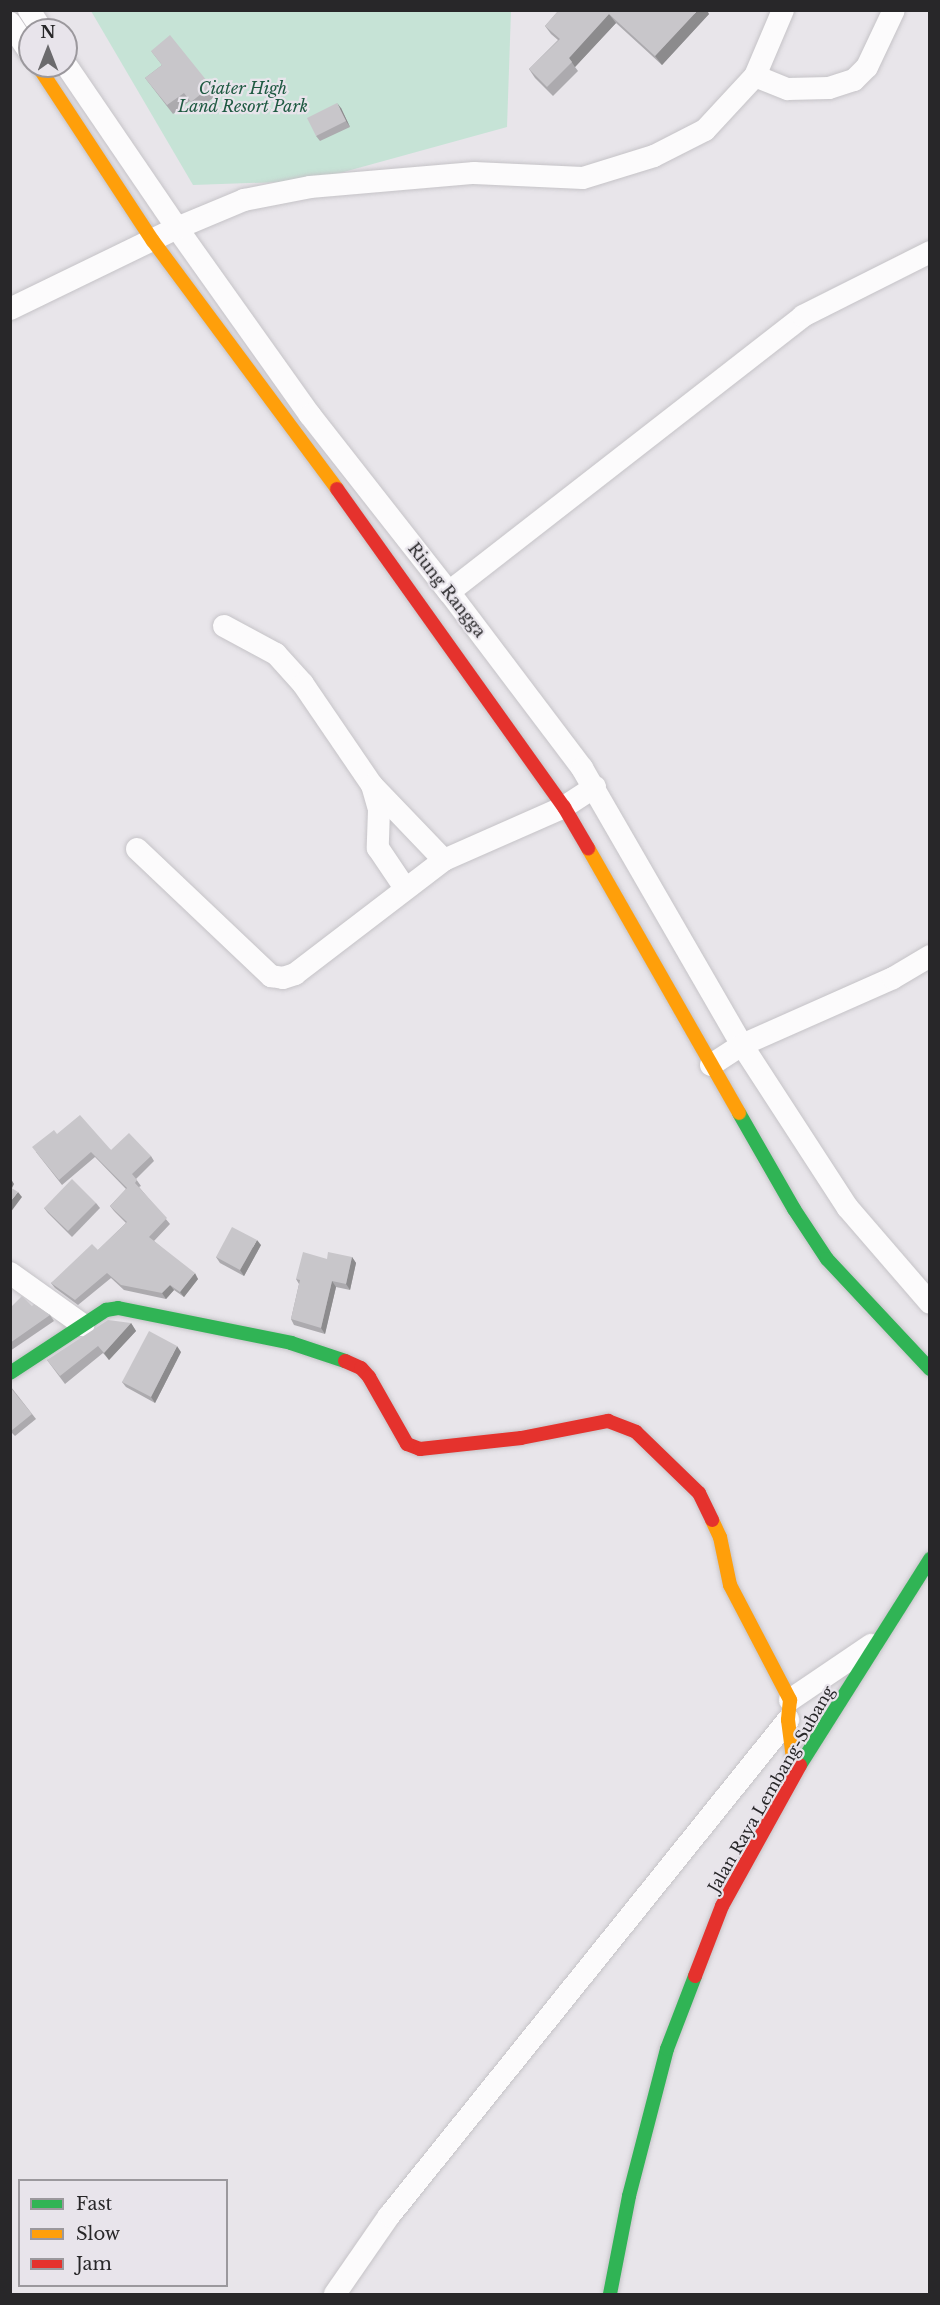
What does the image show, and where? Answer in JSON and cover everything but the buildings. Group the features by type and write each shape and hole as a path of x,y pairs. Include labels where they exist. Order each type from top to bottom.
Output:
{"street":[{"path":"10,309 177,228 244,200 310,187 474,173 583,178 654,156 705,130 755,76 783,10"},
{"path":"755,76 788,89 829,88 854,80 867,67 894,10"},
{"path":"46,78 153,241 394,565 564,807 613,889 794,1209 827,1258 930,1369"},
{"name":"Riung Rangga","path":"75,78 177,228 310,415 449,592 595,787 742,1045 848,1208 930,1303"},
{"path":"449,592 803,316 930,252"},
{"path":"224,626 276,654 303,684 372,785 444,860"},
{"path":"372,785 379,810 378,848 405,888"},
{"path":"137,849 272,976 283,978 295,974 444,860 564,807 595,787"},
{"path":"711,1065 742,1045 845,997 893,978 930,957"},
{"path":"10,1273 83,1324"},
{"path":"10,1373 106,1310 118,1308 291,1343 328,1354 361,1368 369,1377 407,1443 420,1449 521,1438 608,1421 636,1432 699,1493 720,1537 730,1585 789,1710 795,1774"},
{"name":"Jalan Raya Lembang-Subang","path":"610,2295 629,2196 667,2049 722,1906 795,1774 930,1559"},
{"path":"335,2295 389,2216 789,1710 878,1640"}],"green space":[{"name":"Ciater High Land Resort Park","path":"91,11 511,11 507,127 311,181 193,185"}],"traffic: fast":[{"path":"739,1113 794,1209 827,1259 930,1369"},
{"path":"10,1373 106,1310 118,1308 291,1343 345,1361"},
{"path":"800,1765 930,1559"},
{"path":"610,2294 629,2196 667,2049 695,1976"}],"traffic: slow":[{"path":"46,78 153,241 337,489"},
{"path":"588,848 739,1113"},
{"path":"712,1520 720,1537 730,1585 790,1700 788,1720 795,1774"}],"traffic: jam":[{"path":"337,489 564,807 588,848"},
{"path":"345,1361 361,1368 369,1377 407,1444 420,1449 521,1438 608,1421 636,1432 699,1493 712,1520"},
{"path":"695,1976 722,1906 800,1765"}]}
